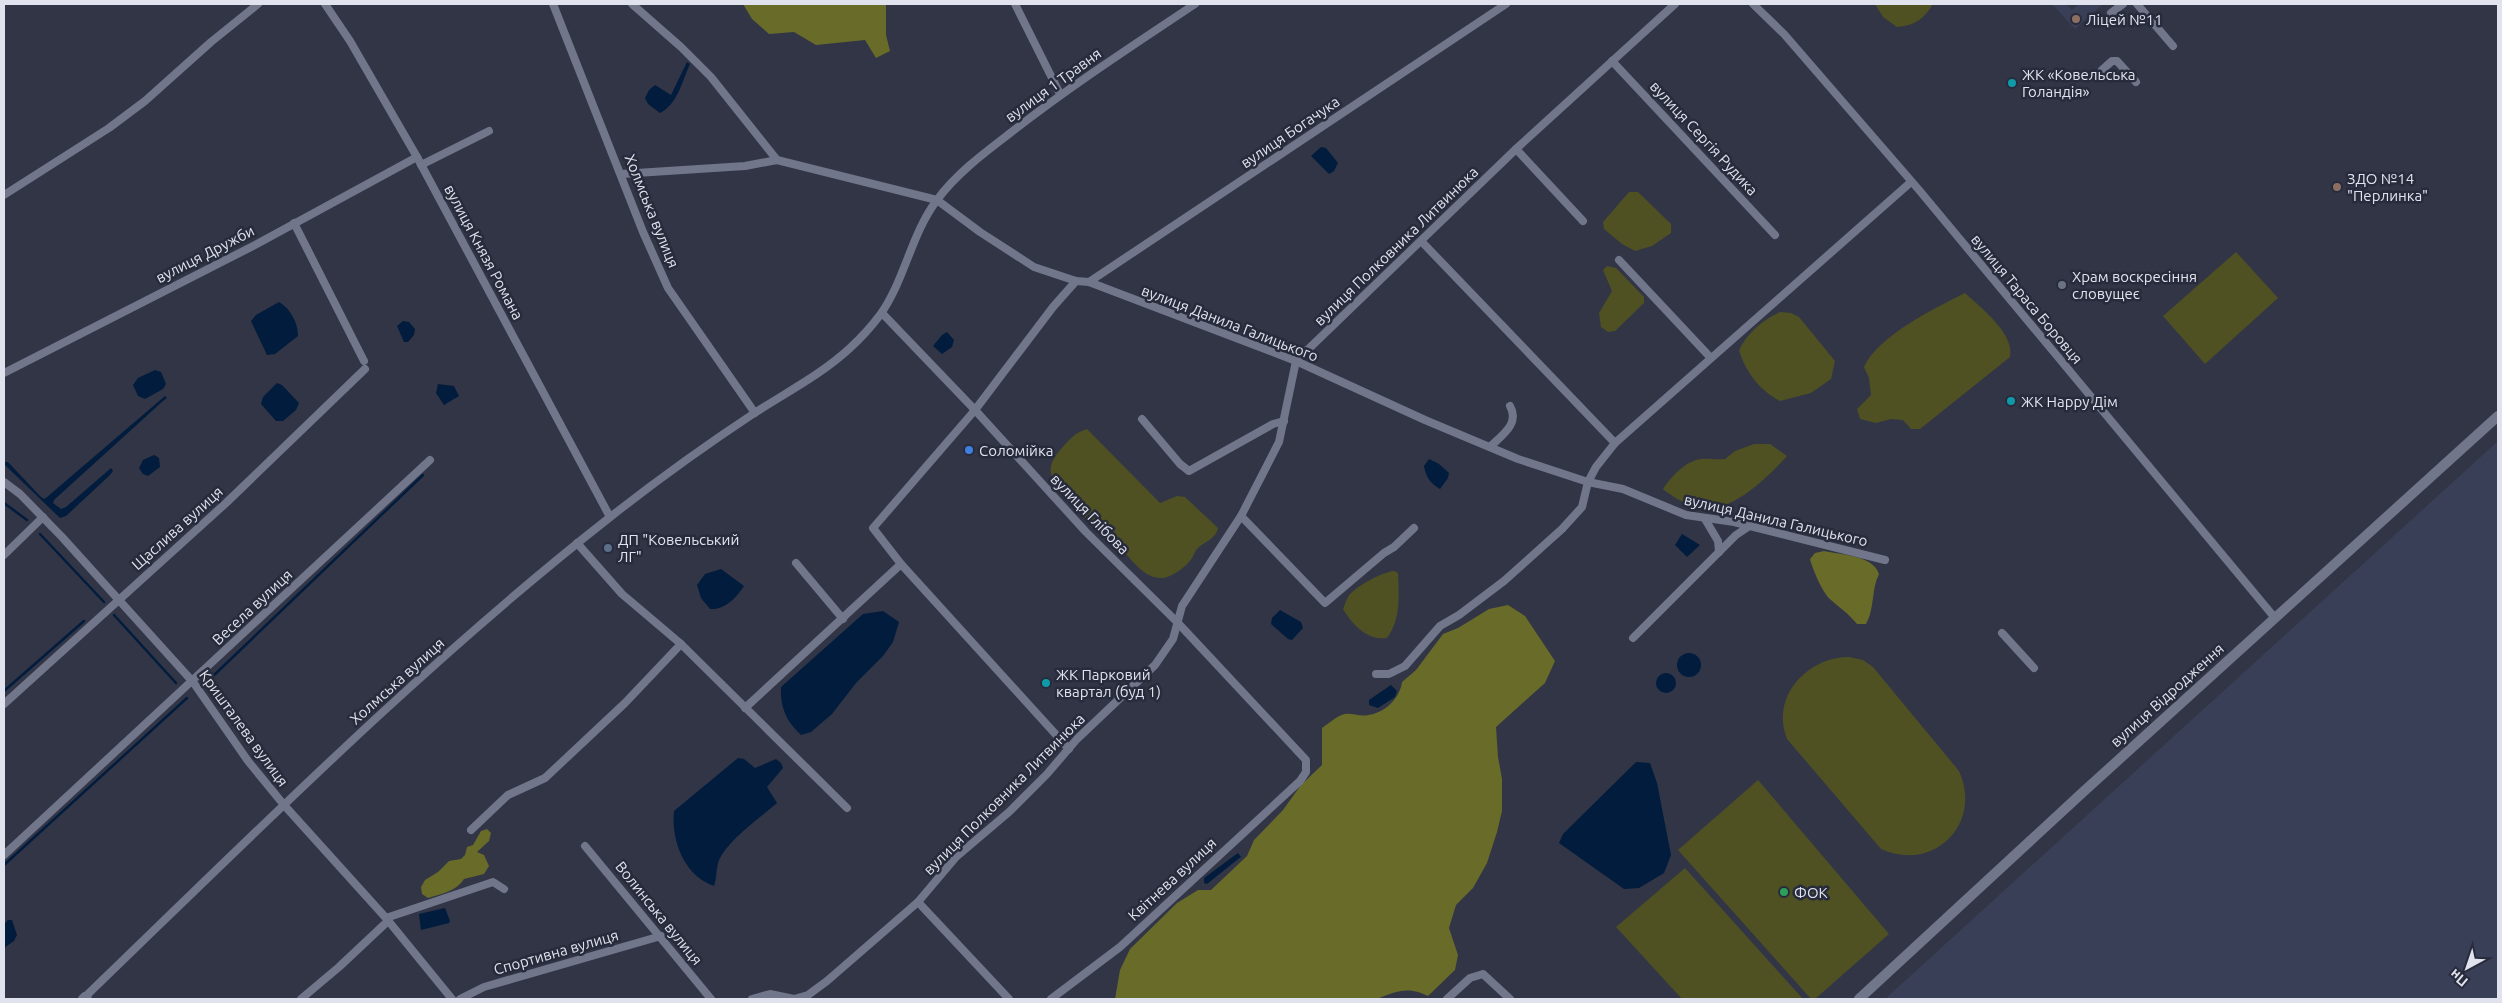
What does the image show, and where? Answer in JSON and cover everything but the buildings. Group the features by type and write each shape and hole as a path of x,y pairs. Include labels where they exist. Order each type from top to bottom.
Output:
{"street":[{"path":"4,196 109,128 145,101 211,42 258,4"},
{"name":"вулиця Князя Романа","path":"326,4 350,41 417,157 610,517"},
{"name":"Холмська вулиця","path":"553,4 643,232 668,288 755,413"},
{"path":"621,174 745,166 777,160 711,77 682,47 632,4"},
{"path":"1015,4 1060,94"},
{"name":"вулиця 1 Травня","path":"937,200 953,181 994,145 1060,94 1195,4"},
{"name":"вулиця Богачука","path":"1089,282 1506,4"},
{"name":"вулиця Полковника Литвинюка","path":"752,999 770,994 794,999 808,996 918,902 956,857 1009,812 1069,749 1155,665 1172,639 1182,606 1241,516 1279,442 1296,361 1516,150 1675,4"},
{"name":"вулиця Тараса Боровця","path":"1753,4 1784,34 1911,182 2274,618"},
{"path":"2111,13 2123,4"},
{"path":"2137,4 2173,46"},
{"name":"вулиця Сергія Рудика","path":"1612,61 1775,235"},
{"path":"2102,70 2112,61 2117,61 2136,82"},
{"path":"421,165 489,130"},
{"path":"1516,150 1583,221"},
{"name":"вулиця Дружби","path":"4,373 417,157"},
{"name":"вулиця Данила Галицького","path":"777,160 937,200 980,232 1034,267 1076,281 1089,282 1296,361 1425,420 1490,447 1588,482 1622,489 1686,515 1734,522 1885,560"},
{"path":"1376,674 1388,674 1405,666 1440,626 1460,615 1504,581 1582,508 1588,482 1596,467 1615,443 1710,357 1911,182"},
{"name":"Холмська вулиця","path":"85,999 284,805 428,671 577,544 610,517 755,413 820,372 847,351 882,313 924,220 937,200"},
{"name":"Щаслива вулиця","path":"4,704 226,503 364,365 294,223"},
{"path":"1422,242 1615,443"},
{"path":"1618,260 1710,357"},
{"path":"1069,749 901,564 873,528 975,410 1053,307 1076,281"},
{"name":"вулиця Глібова","path":"882,313 975,410 1086,532 1178,623 1306,760 1306,772"},
{"path":"1490,447 1513,422 1515,414 1510,406"},
{"name":"вулиця Відродження","path":"1859,999 2274,618 2498,416"},
{"path":"1142,419 1180,464 1190,471 1273,424 1284,421"},
{"name":"Весела вулиця","path":"4,855 193,682 430,460"},
{"name":"Кришталева вулиця","path":"4,482 20,494 120,598 193,682 248,761 284,805 387,919 452,999"},
{"path":"1241,516 1325,603 1384,553 1394,547 1414,528"},
{"path":"4,555 43,518"},
{"path":"1705,519 1718,541 1719,552"},
{"path":"1632,638 1719,552 1748,527"},
{"path":"577,544 622,594 681,644 847,808"},
{"path":"796,563 843,620"},
{"path":"745,708 843,620 901,564"},
{"path":"2002,632 2034,668"},
{"path":"471,830 508,795 545,778 625,703 681,644"},
{"name":"Квітнева вулиця","path":"1051,999 1120,947 1300,781 1306,772"},
{"name":"Волинська вулиця","path":"585,846 711,999"},
{"path":"301,999 339,967 387,919 493,882 504,888"},
{"path":"918,902 1008,999"},
{"name":"Спортивна вулиця","path":"460,999 484,987 661,936"},
{"path":"1447,999 1470,978 1483,974 1510,999"}],"shaded area":[{"path":"743,4 886,4 886,35 890,51 876,58 865,40 816,45 794,32 769,34 752,19"},
{"name":"Ліцей №11","path":"2052,4 2066,4 2072,10 2079,4 2103,4 2075,29"},
{"path":"687,62 690,64 679,92 671,104 660,113 648,104 645,98 649,90 655,85 671,95"},
{"path":"1321,147 1326,148 1338,163 1334,171 1329,174 1311,156"},
{"path":"279,302 293,316 298,336 275,354 267,355 251,321 256,315"},
{"path":"403,321 409,322 415,329 414,335 408,342 404,342 397,326"},
{"path":"947,332 954,340 952,347 942,354 933,346"},
{"path":"155,370 161,372 166,384 163,389 145,399 138,396 133,385 138,378"},
{"path":"277,383 282,385 299,403 296,410 283,421 276,421 261,404 263,397"},
{"path":"438,384 454,386 459,396 444,405 436,393"},
{"path":"165,396 167,398 54,500 53,503 61,509 66,507 111,468 113,471 109,476 66,516 60,518 5,465 5,462 8,462 44,499"},
{"path":"2498,441 2498,999 1885,999"},
{"path":"154,455 159,458 160,467 148,476 143,474 139,468 143,460"},
{"path":"1429,459 1439,464 1449,473 1448,478 1440,489 1431,482 1426,473 1424,466"},
{"path":"1682,534 1700,545 1687,557 1675,545"},
{"path":"1824,551 1863,559 1876,568 1879,574 1871,612 1866,624 1857,624 1828,597 1821,587 1810,559 1815,553"},
{"path":"721,569 744,586 730,602 721,608 710,609 701,598 697,585 705,574"},
{"path":"1508,605 1525,616 1555,661 1545,683 1496,727 1502,779 1502,811 1487,863 1473,888 1456,905 1449,928 1458,955 1455,970 1428,996 1408,990 1377,999 1115,999 1120,970 1130,949 1177,903 1198,890 1211,890 1247,856 1254,840 1283,810 1301,785 1322,765 1322,728 1342,715 1374,714 1386,708 1395,699 1402,682 1416,670 1443,634 1458,628 1489,609"},
{"path":"1280,610 1301,622 1303,628 1292,640 1288,639 1271,624 1272,618"},
{"path":"883,611 899,622 893,642 883,656 856,683 832,714 811,732 801,735 791,724 785,713 781,687 863,614"},
{"path":"1689,653 1697,657 1701,665 1697,673 1689,677 1681,673 1677,665 1681,657"},
{"path":"1666,673 1673,676 1676,683 1673,690 1666,693 1659,690 1656,683 1659,676"},
{"path":"1391,685 1397,691 1395,697 1378,708 1369,705 1369,700"},
{"path":"738,758 744,759 755,768 776,759 781,763 783,768 767,787 777,803 728,847 718,863 714,886 704,881 687,866 677,845 674,811"},
{"path":"1636,762 1650,763 1657,783 1671,855 1664,873 1639,888 1624,889 1559,843 1563,834"},
{"path":"487,829 491,833 489,841 477,852 484,855 489,866 484,874 464,879 453,889 428,898 422,894 421,887 425,880 438,872 449,861 461,859 465,855 467,847 473,845 481,831"},
{"path":"1238,853 1241,857 1207,884 1204,883 1204,878"},
{"path":"445,908 449,923 421,930 419,914"},
{"path":"8,920 12,920 17,935 14,941 4,948 4,924"}],"green space":[{"path":"1875,4 1933,4 1918,21 1897,27 1883,17"},
{"path":"1629,192 1638,192 1671,224 1671,233 1652,246 1635,251 1622,244 1604,229 1603,222"},
{"path":"2236,252 2278,298 2205,364 2163,316"},
{"path":"1607,266 1616,268 1644,297 1644,303 1615,331 1608,332 1601,327 1599,313 1612,291 1603,270"},
{"path":"1965,293 1988,314 2002,331 2010,348 2010,357 1920,429 1911,429 1903,420 1891,419 1876,423 1860,419 1857,409 1871,395 1869,378 1864,367 1881,344 1909,324"},
{"path":"1780,312 1791,313 1799,317 1835,361 1831,379 1811,393 1780,401 1766,392 1754,380 1739,350 1757,327"},
{"path":"1087,429 1160,503 1177,496 1185,497 1218,528 1212,538 1197,549 1192,559 1176,573 1164,578 1153,577 1147,574 1118,546 1090,523 1061,493 1051,474 1052,464 1061,449 1072,437"},
{"path":"1754,444 1770,444 1787,456 1762,481 1731,502 1709,509 1697,508 1663,489 1674,475 1684,466 1695,460 1725,459 1735,451"},
{"path":"1394,571 1398,573 1399,591 1395,623 1387,638 1373,637 1356,626 1343,609 1348,597 1356,589 1376,577"},
{"path":"1849,657 1863,660 1873,667 1959,771 1965,790 1964,808 1959,825 1949,838 1935,849 1919,854 1901,855 1881,849 1787,739 1783,723 1784,708 1788,695 1796,682 1806,672 1819,664"},
{"name":"ФОК","path":"1758,780 1889,934 1815,999 1811,999 1678,850"},
{"path":"1685,868 1803,999 1682,999 1616,927"}],"waterway":[{"path":"211,678 423,475"},
{"path":"4,503 27,520"},
{"path":"40,534 104,602"},
{"path":"114,615 176,683"},
{"path":"4,691 84,621"},
{"path":"4,865 187,698"}],"place":[{"name":"Ліцей №11","path":"2076,19"},
{"name":"ЖК «Ковельська Голандія»","path":"2012,83"},
{"name":"ЗДО №14 \"Перлинка\"","path":"2337,187"},
{"name":"Храм воскресіння словущеє","path":"2062,285"},
{"name":"ЖК Happy Дім","path":"2011,401"},
{"name":"Соломійка","path":"969,450"},
{"name":"ДП \"Ковельський ЛГ\"","path":"608,548"},
{"name":"ЖК Парковий квартал (буд 1)","path":"1046,683"},
{"name":"ФОК","path":"1784,892"}]}
